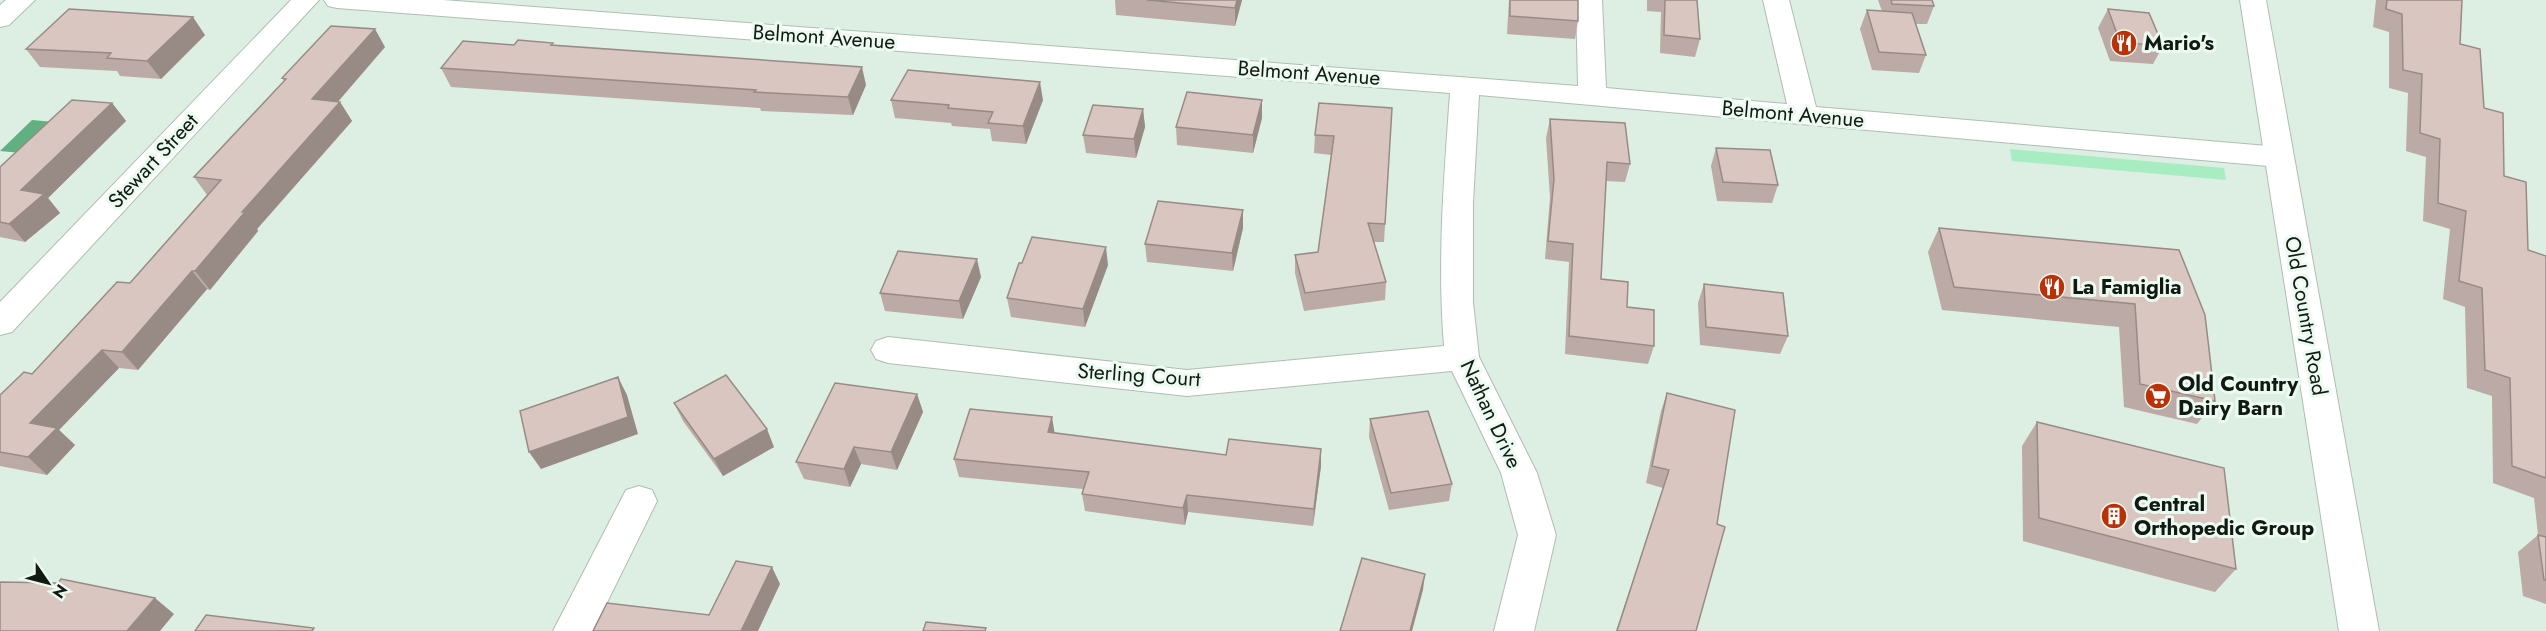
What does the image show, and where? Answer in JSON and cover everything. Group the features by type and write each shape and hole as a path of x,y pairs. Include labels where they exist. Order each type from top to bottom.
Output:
{"street":[{"path":"0,19 22,0"},
{"name":"Stewart Street","path":"0,322 306,0"},
{"name":"Belmont Avenue","path":"337,0 1465,85 2279,157"},
{"path":"669,25 685,0"},
{"path":"1589,0 1592,96"},
{"path":"1776,0 1804,115"},
{"name":"Old Country Road","path":"2253,0 2359,631"},
{"name":"Nathan Drive","path":"1465,85 1458,203 1457,302 1462,357 1520,473 1537,535 1514,631"},
{"name":"Sterling Court","path":"888,350 1187,383 1462,357"},
{"path":"573,631 639,501"}],"shaded area":[{"path":"32,120 54,122 21,153 0,151"},
{"path":"2010,149 2224,168 2226,180 2012,161"}],"building":[{"path":"1147,0 1237,0 1235,8"},
{"path":"1510,0 1578,0 1578,21 1510,16"},
{"path":"1665,0 1697,0 1700,39 1664,35"},
{"path":"1891,0 1932,0 1934,6 1892,4"},
{"path":"2387,0 2462,0 2460,44 2480,49 2484,108 2503,113 2504,176 2526,182 2528,250 2546,256 2546,478 2512,466 2510,378 2485,370 2482,288 2459,281 2466,211 2438,203 2440,139 2420,133 2422,74 2403,70 2402,14 2386,9"},
{"path":"69,9 193,17 147,61 107,58 111,53 26,49"},
{"path":"2108,9 2149,13 2163,46 2120,42"},
{"path":"1867,10 1912,13 1926,55 1879,52"},
{"path":"331,26 375,29 312,99 340,102 122,352 102,350 30,423 57,428 28,457 0,452 0,395 24,372 32,374 117,282 130,283 221,180 194,177 286,79 282,78"},
{"path":"518,40 553,43 551,45 862,67 848,97 441,68 463,41 514,45"},
{"path":"908,70 1040,82 1023,126 988,123 993,112 948,108 949,105 891,100"},
{"path":"1187,92 1262,100 1253,135 1176,127"},
{"path":"72,100 112,103 21,190 44,194 9,224 0,222 0,167"},
{"path":"1319,103 1392,108 1385,224 1368,223 1386,282 1305,293 1295,255 1318,252 1334,136 1315,135"},
{"path":"1093,105 1143,109 1134,139 1083,135"},
{"path":"1550,119 1625,123 1630,164 1607,162 1601,279 1628,282 1627,307 1654,310 1654,346 1569,336 1573,244 1548,241 1554,179"},
{"path":"1716,148 1770,150 1778,185 1723,182"},
{"path":"1158,201 1243,210 1232,253 1145,244"},
{"path":"1939,228 2179,250 2205,315 2215,401 2140,384 2135,304 1954,287"},
{"path":"1032,237 1106,247 1083,309 1007,298 1019,263 1022,263"},
{"path":"898,251 977,259 959,301 880,293"},
{"path":"1704,284 1783,293 1788,336 1706,327"},
{"path":"726,375 767,429 714,459 674,403"},
{"path":"618,377 628,417 529,452 520,411"},
{"path":"835,383 917,394 891,452 854,447 844,469 796,462"},
{"path":"1667,393 1735,410 1717,524 1725,527 1696,631 1617,631 1669,470 1652,466"},
{"path":"970,409 1052,417 1048,432 1226,455 1229,439 1321,449 1314,509 1187,495 1183,508 1082,494 1089,472 954,459"},
{"path":"1428,411 1452,484 1391,493 1370,419"},
{"name":"Central Orthopedic Group","path":"2037,422 2224,468 2236,569 2039,518"},
{"path":"2538,535 2546,537 2546,580 2544,580"},
{"path":"1362,558 1425,574 1410,631 1340,631"},
{"path":"736,561 772,567 741,631 593,631 607,603 709,615"},
{"path":"61,579 155,598 127,631 0,631 0,582 58,583"},
{"path":"206,615 314,628 312,631 195,631"},
{"path":"926,622 986,628 985,631 923,631"}],"place":[{"name":"Mario's","path":"2124,43"},
{"name":"La Famiglia","path":"2052,287"},
{"name":"Old Country Dairy Barn","path":"2158,396"},
{"name":"Central Orthopedic Group","path":"2114,516"}]}
